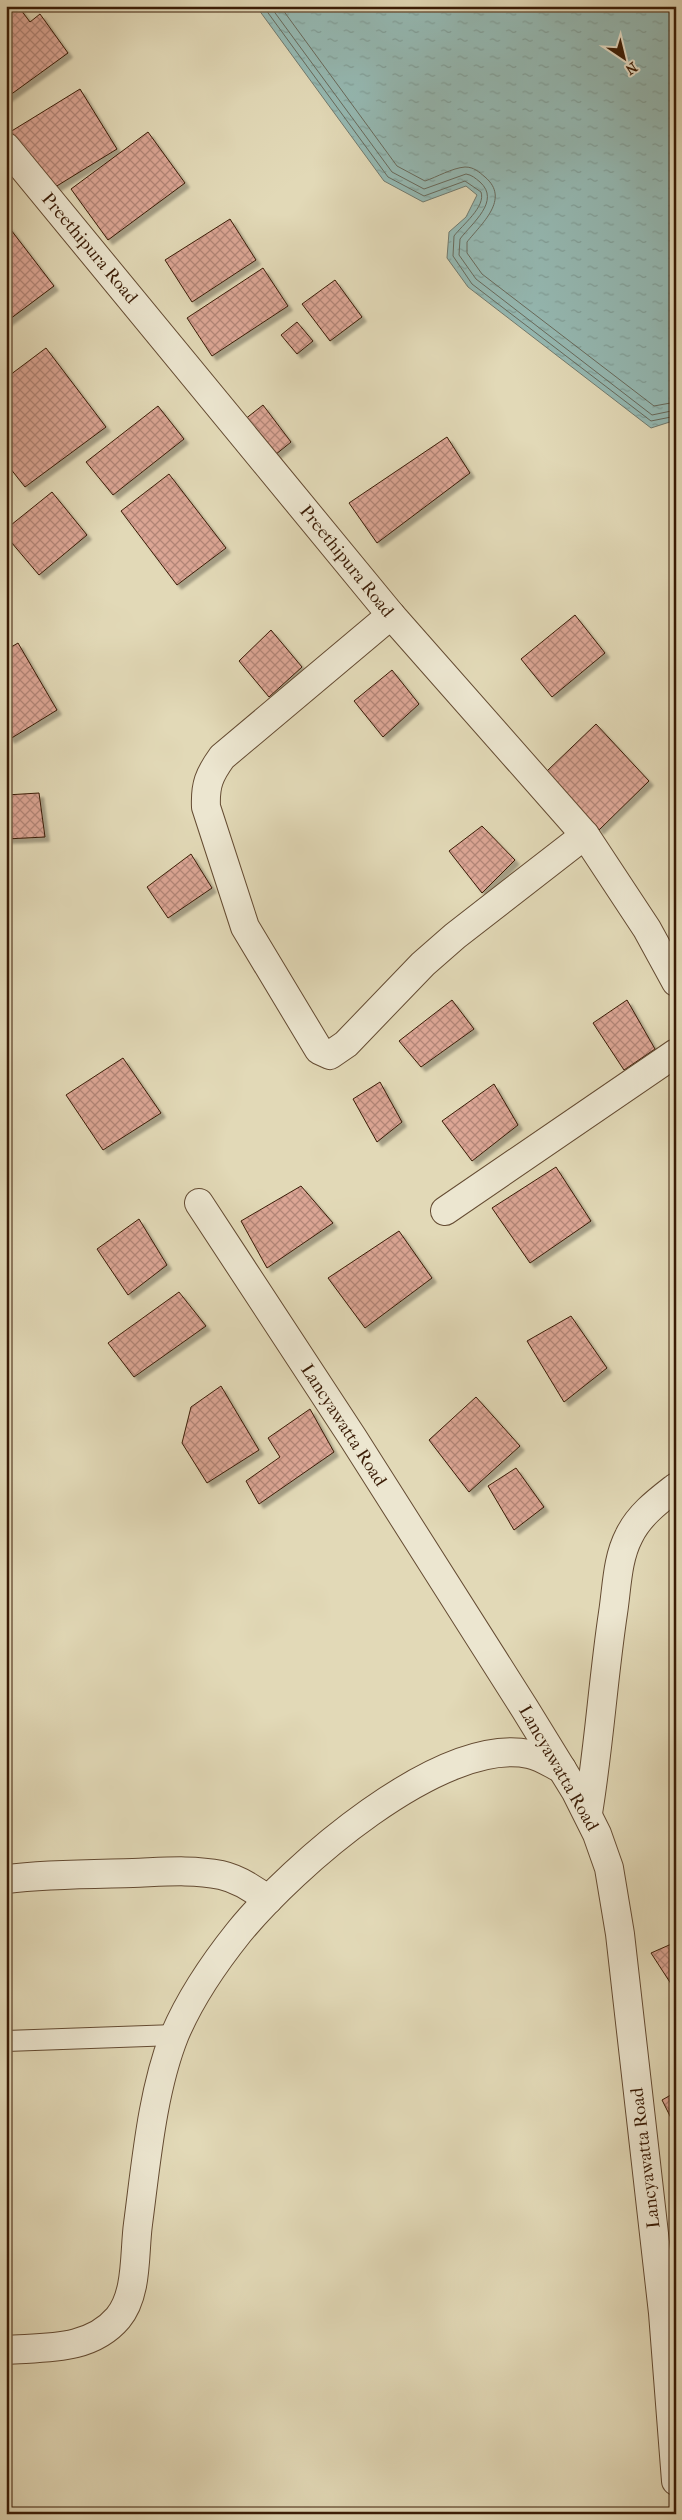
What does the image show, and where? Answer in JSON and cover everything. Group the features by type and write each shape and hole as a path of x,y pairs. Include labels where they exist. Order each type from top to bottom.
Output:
{"street":[{"name":"Preethipura Road","path":"6,147 391,615 585,834 646,928 676,982"},
{"path":"391,615 222,758 209,775 205,788 206,807 245,927 319,1050 330,1054 346,1044 423,964 585,834"},
{"path":"445,1211 676,1053"},
{"name":"Lancyawatta Road","path":"199,1203 353,1438 588,1812 609,1868 620,1934 663,2313 675,2466"},
{"path":"588,1812 599,1746 607,1652 621,1555 629,1534 643,1515 676,1487"},
{"path":"6,2350 73,2346 91,2339 119,2317 128,2296 134,2271 138,2227 159,2092 175,2035 206,1980 233,1940 268,1900 299,1869 334,1840 421,1778 461,1762 496,1754 529,1754 562,1769"},
{"path":"6,1879 92,1874 191,1872 222,1875 236,1880 253,1888 268,1900"}],"lane":[{"path":"6,2041 175,2035"}],"water":[{"path":"256,6 676,6 676,420 651,428 468,287 447,258 449,232 466,217 477,195 466,186 423,202 384,181"}],"building":[{"path":"6,6 18,6 30,22 40,14 68,53 6,98"},
{"path":"80,89 117,149 47,192 10,132"},
{"path":"148,132 185,183 108,240 71,189"},
{"path":"230,219 256,260 192,302 165,260"},
{"path":"8,226 54,286 6,322 6,227"},
{"path":"263,268 288,306 212,356 187,318"},
{"path":"335,280 362,317 330,341 302,304"},
{"path":"297,322 313,341 297,354 281,335"},
{"path":"46,348 106,427 25,487 6,463 6,378"},
{"path":"263,405 291,442 259,468 230,431"},
{"path":"158,406 184,439 113,495 86,462"},
{"path":"447,437 470,473 377,543 349,503"},
{"path":"169,474 226,548 177,585 121,511"},
{"path":"52,492 87,535 39,575 6,536 6,529"},
{"path":"575,615 605,653 552,697 521,659"},
{"path":"271,630 302,667 269,697 239,661"},
{"path":"18,643 57,710 10,739 6,733 6,650"},
{"path":"392,670 419,704 383,737 354,701"},
{"path":"596,724 649,781 599,830 547,771"},
{"path":"39,793 45,837 6,839 6,795"},
{"path":"482,826 515,860 482,893 449,851"},
{"path":"191,854 212,888 168,918 147,887"},
{"path":"452,1000 474,1029 421,1067 399,1041"},
{"path":"627,1000 655,1049 624,1070 593,1023"},
{"path":"123,1058 161,1113 103,1150 66,1095"},
{"path":"380,1082 402,1122 377,1142 353,1099"},
{"path":"494,1084 518,1125 472,1161 442,1121"},
{"path":"556,1167 591,1221 530,1263 492,1208"},
{"path":"301,1186 333,1223 267,1268 241,1221"},
{"path":"139,1219 167,1265 128,1295 97,1249"},
{"path":"399,1231 432,1278 365,1328 328,1278"},
{"path":"179,1292 206,1326 134,1377 108,1343"},
{"path":"571,1316 607,1368 564,1402 527,1341"},
{"path":"221,1386 259,1450 207,1483 182,1443 191,1407"},
{"path":"476,1397 520,1446 469,1492 429,1440"},
{"path":"310,1409 334,1452 259,1504 246,1481 280,1457 268,1438"},
{"path":"516,1468 544,1507 514,1530 488,1486"},
{"path":"676,1942 676,1989 675,1990 651,1953"},
{"path":"676,2092 676,2128 662,2100"}]}
